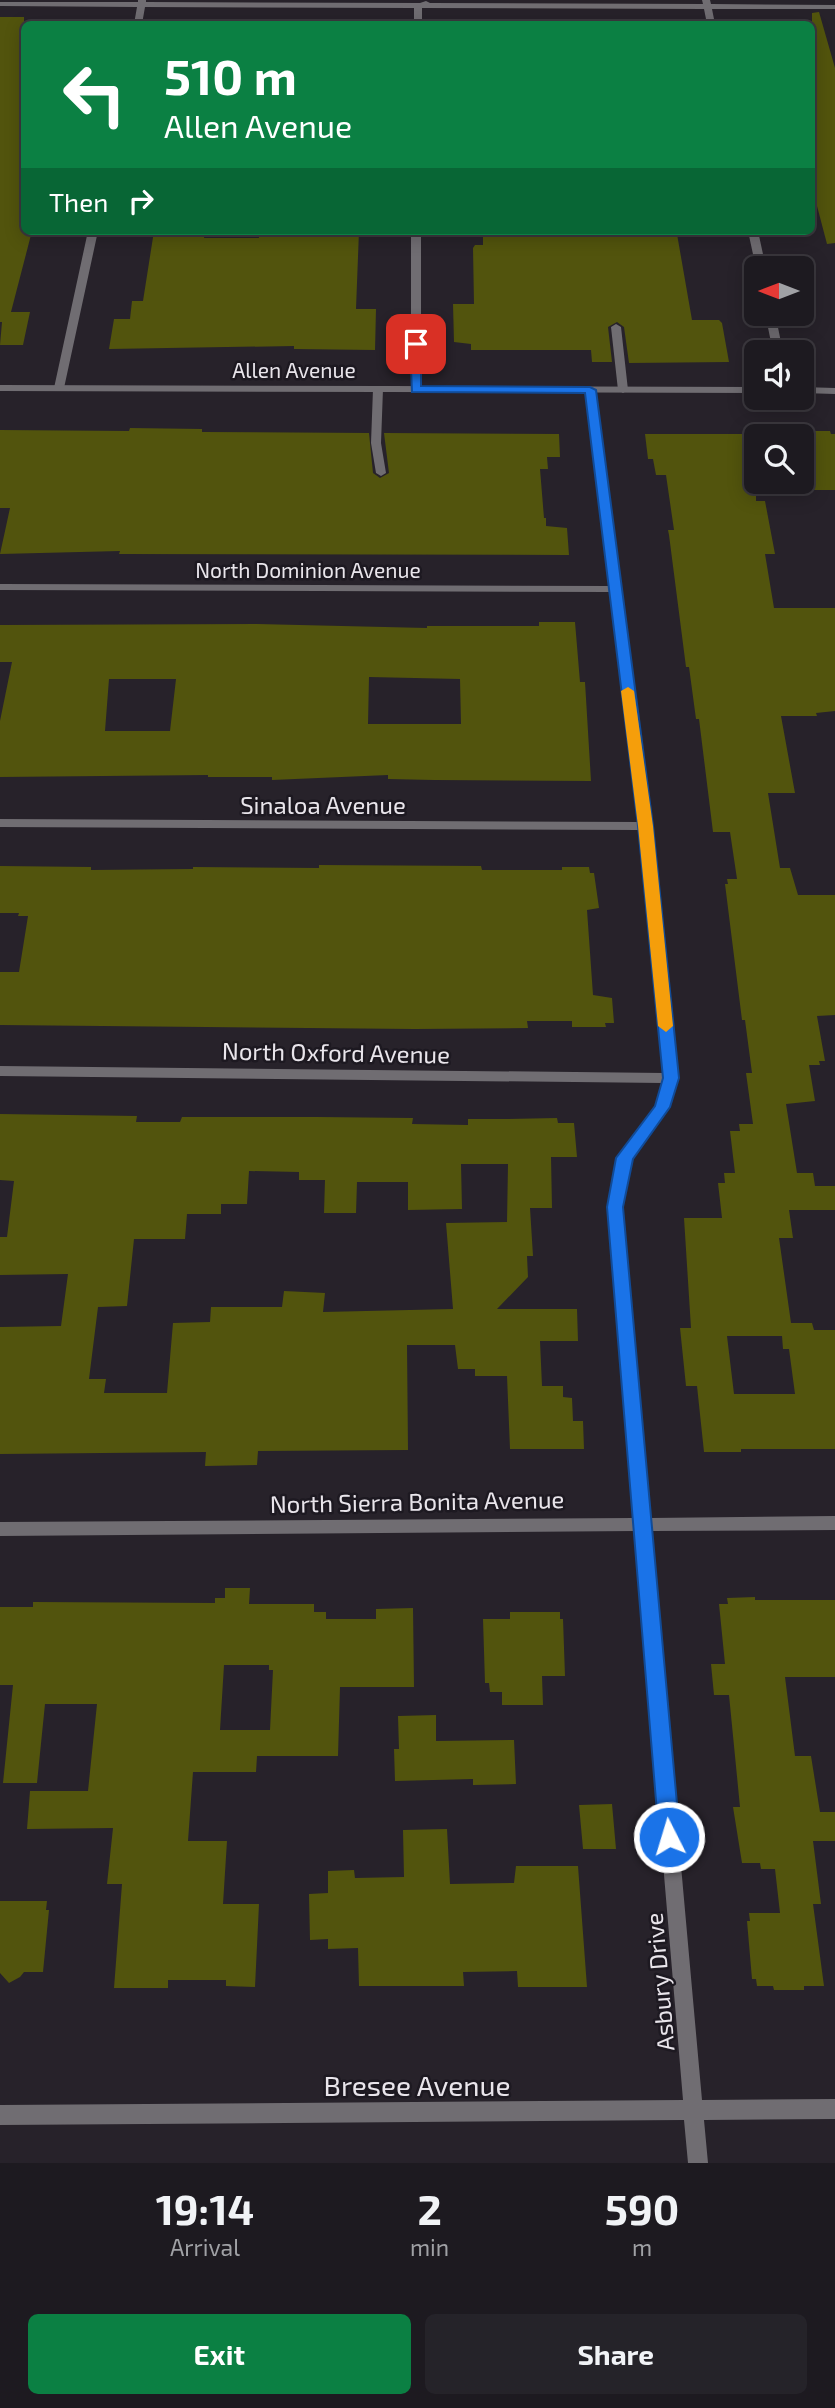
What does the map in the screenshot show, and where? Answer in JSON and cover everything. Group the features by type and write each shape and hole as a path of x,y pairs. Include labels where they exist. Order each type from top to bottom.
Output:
{"street":[{"path":"418,6 432,0"},
{"path":"139,21 142,2"},
{"path":"0,4 142,2 418,6 707,3 835,7"},
{"path":"707,3 710,21"},
{"path":"418,6 418,21"},
{"path":"60,388 92,235"},
{"path":"416,235 416,389"},
{"path":"754,235 758,256"},
{"path":"616,327 623,390"},
{"name":"Allen Avenue","path":"0,388 744,390"},
{"path":"378,389 376,443 381,473"},
{"name":"Asbury Drive","path":"590,390 646,826 671,1078 662,1107 625,1158 615,1207 698,2163"},
{"path":"814,390 835,391"},
{"name":"North Dominion Avenue","path":"0,587 616,589"},
{"name":"Sinaloa Avenue","path":"0,823 646,826"},
{"name":"North Oxford Avenue","path":"0,1071 671,1078"},
{"name":"North Sierra Bonita Avenue","path":"0,1529 835,1523"},
{"name":"Bresee Avenue","path":"0,2115 835,2109"}],"building":[{"path":"819,12 835,68 835,243 827,244 815,198 815,21 812,21 812,13"},
{"path":"0,17 24,17 24,21 21,21 21,235 31,235 11,312 30,312 23,345 0,345"},
{"path":"153,235 259,238 259,235 359,235 356,309 376,309 375,350 294,349 294,346 109,349 114,319 130,319 132,301 143,301"},
{"path":"483,235 677,235 692,320 719,320 722,323 729,362 629,363 624,327 617,322 608,327 612,362 592,362 591,350 471,350 471,344 454,342 453,304 474,304 473,248 475,245 483,245"},
{"path":"130,428 202,429 202,432 369,433 373,473 380,478 389,473 384,433 559,434 560,457 547,457 548,469 540,469 544,518 546,526 567,528 569,555 119,554 120,551 0,554 10,508 0,508 0,430 129,431"},
{"path":"814,431 830,431 835,434 835,490 814,490"},
{"path":"645,434 744,434 744,494 756,494 756,501 765,501 775,554 765,554 774,608 835,608 835,711 816,713 817,716 781,716 795,793 768,793 780,868 790,868 798,895 835,895 835,1015 817,1016 825,1061 819,1061 820,1065 809,1065 815,1101 786,1104 797,1173 813,1173 815,1186 835,1186 835,1210 789,1210 793,1238 779,1238 791,1323 812,1323 814,1330 835,1330 835,1449 741,1449 741,1452 704,1452 697,1386 686,1386 680,1328 691,1328 684,1218 722,1218 718,1183 725,1183 724,1173 735,1173 730,1131 740,1131 739,1124 753,1124 746,1073 752,1073 745,1020 742,1020 725,884 728,884 727,879 737,879 730,832 713,832 699,719 696,719 689,667 686,667 668,530 674,530 666,475 656,475 653,459 648,459","holes":["727,1336 782,1336 783,1349 789,1349 795,1394 734,1394"]},
{"path":"539,622 575,622 580,682 585,682 591,781 388,779 388,775 272,780 272,777 208,775 0,777 0,721 12,662 0,662 0,625 257,624 427,628 539,626","holes":["369,677 460,679 461,724 368,724","109,679 176,679 170,731 105,731"]},
{"path":"319,865 481,866 482,870 562,870 562,867 589,867 590,873 594,873 599,908 587,910 593,995 612,998 614,1023 605,1023 606,1027 572,1027 572,1021 527,1021 528,1028 415,1029 0,1025 0,972 19,972 28,916 0,913 0,866 91,867 91,870 193,867 319,868"},
{"path":"0,1114 137,1116 136,1122 180,1122 182,1117 318,1117 413,1118 412,1124 468,1125 468,1119 557,1118 558,1123 574,1123 577,1157 551,1157 552,1208 530,1208 533,1256 527,1256 528,1277 497,1309 577,1309 578,1341 540,1341 542,1386 563,1386 563,1397 572,1398 573,1421 583,1421 584,1449 510,1449 507,1376 475,1376 475,1369 458,1369 455,1345 407,1345 408,1450 258,1451 257,1465 205,1466 206,1452 0,1454 0,1327 61,1326 68,1274 0,1275 0,1237 7,1237 14,1181 0,1180","holes":["461,1164 508,1164 507,1222 446,1223 453,1309 323,1312 325,1293 284,1291 282,1307 211,1307 210,1322 173,1323 167,1393 104,1393 106,1379 89,1379 98,1307 127,1306 134,1239 185,1239 187,1214 221,1214 221,1204 247,1204 249,1171 299,1172 299,1180 325,1180 324,1213 356,1213 357,1182 408,1182 408,1210 462,1209"]},
{"path":"225,1588 250,1588 249,1604 314,1604 314,1612 326,1612 326,1619 376,1619 376,1609 413,1608 414,1687 340,1687 338,1756 257,1756 256,1772 193,1772 188,1841 227,1841 223,1904 259,1904 255,1987 226,1986 226,1980 168,1980 168,1988 114,1988 122,1884 107,1884 113,1828 27,1829 30,1791 88,1791 97,1704 45,1704 37,1783 3,1783 13,1685 0,1685 0,1607 33,1607 33,1602 215,1603 215,1598 225,1598","holes":["224,1665 269,1665 269,1670 273,1670 270,1730 220,1730"]},
{"path":"755,1597 755,1600 835,1600 835,1677 785,1677 795,1756 811,1756 820,1812 835,1812 835,1841 813,1841 821,1904 813,1904 824,1986 804,1986 804,1990 774,1990 773,1986 757,1986 756,1979 752,1979 747,1921 750,1921 749,1913 780,1913 775,1869 761,1869 760,1863 742,1863 733,1807 740,1807 729,1695 714,1695 711,1664 725,1664 719,1604 728,1604 727,1598"},
{"path":"510,1612 560,1612 560,1619 563,1619 565,1676 542,1676 543,1705 502,1705 502,1692 490,1692 489,1683 485,1683 483,1619 510,1619"},
{"path":"436,1715 436,1741 514,1740 516,1784 473,1785 473,1779 395,1781 394,1749 399,1749 398,1716"},
{"path":"612,1804 616,1849 583,1849 579,1805"},
{"path":"447,1829 450,1884 514,1883 516,1866 578,1866 587,1987 518,1987 517,1971 463,1972 464,1986 359,1986 358,1948 328,1949 328,1939 310,1940 309,1894 328,1893 328,1871 354,1870 355,1878 404,1877 403,1830"},
{"path":"0,1901 47,1901 46,1910 49,1910 43,1972 24,1972 9,1983 0,1973"}],"slow traffic":[{"path":"628,691 646,826 666,1026"}],"route":[{"path":"416,344 416,389 590,390 646,826 671,1078 662,1107 625,1158 615,1207 669,1837"}]}
